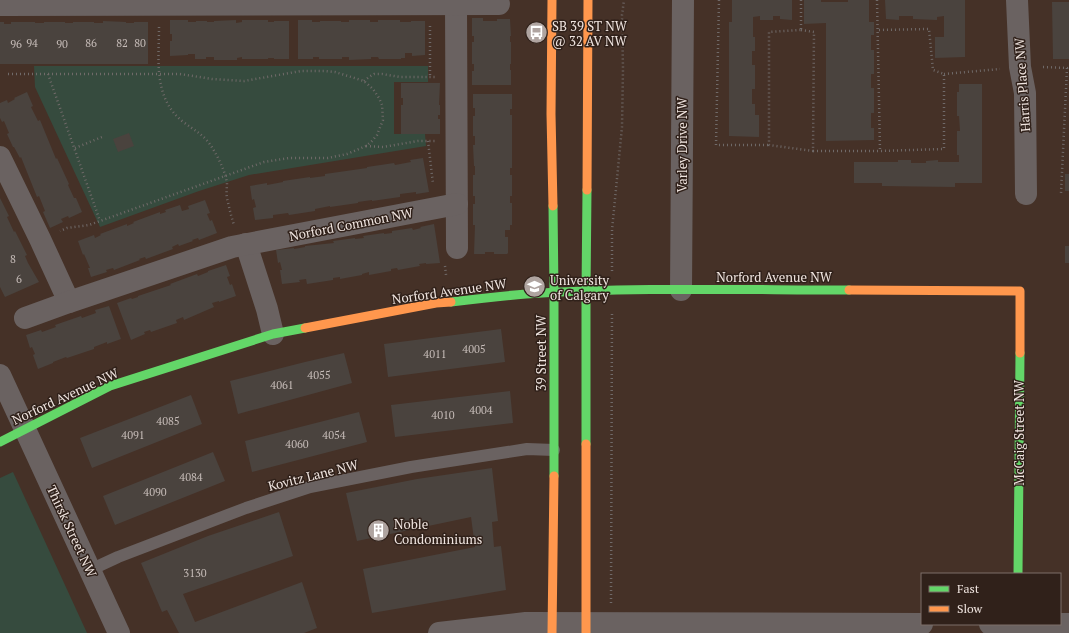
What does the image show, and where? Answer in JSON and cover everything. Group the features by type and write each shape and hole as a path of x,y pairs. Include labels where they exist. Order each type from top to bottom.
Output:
{"street":[{"name":"39 Street NW","path":"552,0 551,114 554,292 552,628"},
{"path":"586,628 588,0"},
{"path":"588,22 596,0"},
{"name":"Varley Drive NW","path":"681,290 683,0"},
{"name":"Harris Place NW","path":"1017,0 1020,67 1025,93 1026,194"},
{"path":"456,4 457,248"},
{"path":"0,5 500,4"},
{"path":"0,157 69,302"},
{"name":"Norford Common NW","path":"25,318 225,249 241,237 457,204"},
{"path":"241,237 267,309 273,334"},
{"name":"Norford Avenue NW","path":"0,442 110,386 273,334 436,304 554,292 681,290 1020,291"},
{"name":"McCaig Street NW","path":"1018,573 1020,291"},
{"name":"Thirsk Street NW","path":"0,375 119,633"},
{"path":"439,633 526,623 552,628 586,628 611,623 921,624"}],"lane":[{"name":"Kovitz Lane NW","path":"90,570 118,557 239,510 310,487 411,467 527,449 554,450"}],"path":[{"path":"612,269 612,230 622,127 622,15 624,0"},
{"path":"719,0 716,145 769,145 813,151 944,149 944,74"},
{"path":"800,0 801,30"},
{"path":"877,0 880,151"},
{"path":"430,4 430,77"},
{"path":"159,22 159,74 166,103 181,120 207,139 225,176 227,184 227,199 241,237"},
{"path":"877,30 929,29 932,70 944,74 1020,67 1068,68 1061,193"},
{"path":"769,145 769,32 801,30 814,32 813,151"},
{"path":"8,74 180,74 212,79 244,80 301,70 325,70 364,81 373,89 382,105 383,120 372,141 366,146 347,154 328,158 289,158 264,162 89,225 67,228 40,239"},
{"path":"48,74 100,221"},
{"path":"364,81 374,74 400,77 457,77"},
{"path":"74,148 102,138"},
{"path":"366,146 383,148 418,141 457,141"},
{"path":"428,141 434,187"},
{"path":"611,623 612,313"}],"shaded area":[{"name":"University of Calgary","path":"0,0 1069,0 1069,633 0,633"}],"green space":[{"path":"34,66 428,66 428,82 394,82 394,134 425,134 426,146 249,175 199,191 100,227 35,87"},
{"path":"13,472 87,633 0,633 0,478"}],"building":[{"path":"732,0 792,0 792,20 780,19 780,16 773,16 773,20 760,20 760,16 753,17 755,51 752,51 752,65 755,65 755,89 752,89 752,104 755,104 755,115 759,115 759,137 729,136 729,22 732,22"},
{"path":"804,0 821,0 821,2 848,2 848,0 869,0 869,22 874,22 874,35 871,35 871,50 874,50 874,74 871,74 871,88 874,88 874,113 871,113 871,128 874,128 874,140 826,141 826,23 804,24"},
{"path":"885,0 965,0 965,57 935,58 935,37 944,37 944,16 937,17 937,20 913,19 913,16 899,16 899,20 886,19"},
{"path":"1052,2 1069,2 1069,59 1053,59"},
{"path":"472,18 483,18 483,21 510,19 511,85 472,85 472,71 474,71 474,64 472,64 472,42 474,42 474,36 472,36"},
{"path":"170,20 214,22 236,20 236,23 242,22 242,20 268,20 268,22 289,21 289,59 242,59 242,57 237,58 237,60 214,60 214,57 195,59 195,54 170,56 170,41 172,41 172,34 170,34"},
{"path":"298,20 312,20 312,22 349,22 349,20 370,20 370,22 378,22 378,20 400,20 400,22 425,21 425,55 412,56 412,53 405,53 405,58 401,59 379,59 378,57 371,57 371,59 349,60 349,57 342,57 342,59 319,59 319,57 313,57 313,59 298,59"},
{"path":"103,21 126,23 148,22 148,64 0,64 0,22 4,22 4,24 11,24 11,22 103,23"},
{"path":"401,83 440,83 440,115 438,115 438,119 440,119 440,134 401,134 401,105 403,105 403,98 401,98"},
{"path":"959,84 982,84 982,183 955,183 955,187 882,186 882,183 854,183 854,162 898,162 898,160 911,160 911,163 926,163 926,161 938,160 938,162 959,162 959,155 957,155 957,131 960,131 959,116 957,116 957,92 959,92"},
{"path":"27,92 33,106 31,107 38,121 40,120 56,159 57,158 74,198 76,198 82,212 69,218 68,216 61,219 63,222 50,228 43,212 45,211 39,196 37,197 21,157 20,158 13,147 7,134 9,133 4,121 2,122 0,118 0,103 7,100 8,103 15,99 14,98"},
{"path":"473,94 512,94 512,109 510,109 510,115 512,115 512,168 510,168 510,175 512,175 512,196 510,196 510,203 512,203 512,225 510,225 510,230 505,230 505,237 508,237 507,254 485,252 485,254 474,254 475,225 473,225 473,204 475,204 475,196 473,196 473,175 475,175 475,166 473,145 475,145 475,136 473,136 473,116 475,116 475,108 473,108"},
{"path":"129,133 134,146 118,152 113,139"},
{"path":"423,158 429,192 400,194 400,197 330,206 315,209 315,211 289,215 288,213 273,215 273,218 255,220 253,208 256,207 254,199 252,200 250,186 267,183 267,185 283,181 325,176 325,174 394,163 395,165 411,162 410,160"},
{"path":"1065,174 1069,174 1069,191 1065,191"},
{"path":"0,198 9,216 7,217 14,232 15,231 27,255 25,256 28,263 39,282 5,297 0,287"},
{"path":"205,200 210,213 207,214 210,221 212,220 217,233 199,240 198,238 192,240 193,241 179,246 178,244 172,247 173,249 146,259 145,257 139,259 140,260 114,270 113,268 106,270 107,272 91,277 88,268 90,268 78,241 94,235 95,238 101,235 100,234 127,224 127,226 134,223 133,222 160,212 160,214 166,212 165,210 180,205 182,211 189,209 188,206"},
{"path":"434,224 440,263 419,264 420,266 398,270 397,268 391,269 391,271 369,275 369,272 362,275 340,279 340,277 333,278 333,280 307,284 306,279 299,280 300,282 282,284 280,270 282,270 280,262 278,263 276,250 334,243 333,241 364,238 363,236 392,233 392,231 412,228 413,230"},
{"path":"1065,246 1069,246 1069,263 1065,263"},
{"path":"226,265 230,276 227,277 230,285 232,284 236,296 212,303 214,307 184,320 183,317 176,320 177,323 151,332 150,330 144,332 145,334 131,340 117,303 138,297 197,274 198,276"},
{"path":"109,306 121,339 107,344 107,342 94,347 94,349 67,358 66,357 38,369 33,355 35,354 32,347 30,348 26,335 41,330 42,332 56,327 55,325 81,316 82,318 96,313 95,310"},
{"path":"501,329 505,362 388,377 384,344"},
{"path":"344,353 352,383 238,414 230,381"},
{"path":"510,391 513,423 395,437 391,405"},
{"path":"191,395 202,424 92,468 80,438"},
{"path":"359,412 367,442 252,472 245,441"},
{"path":"213,452 225,481 115,525 103,496"},
{"name":"Noble Condominiums","path":"492,468 498,521 492,522 494,547 501,546 506,590 372,613 363,569 475,547 471,517 357,541 346,493 417,479"},
{"path":"279,512 293,556 183,594 195,622 302,582 317,628 304,633 179,633 167,610 162,612 141,563 208,536"}],"traffic: fast":[{"path":"586,444 587,190"},
{"path":"553,206 554,476"},
{"path":"451,302 526,294 607,290 849,290"},
{"path":"0,442 110,386 273,334 305,328"},
{"path":"1018,573 1020,353"}],"traffic: slow":[{"path":"552,0 551,114 553,206"},
{"path":"587,190 588,0"},
{"path":"849,290 1020,291 1020,353"},
{"path":"305,328 436,303 451,302"},
{"path":"586,444 586,633"},
{"path":"552,633 554,476"}],"place":[{"name":"SB 39 ST NW @ 32 AV NW","path":"536,33"},
{"name":"University of Calgary","path":"534,287"},
{"name":"Noble Condominiums","path":"378,531"}]}
